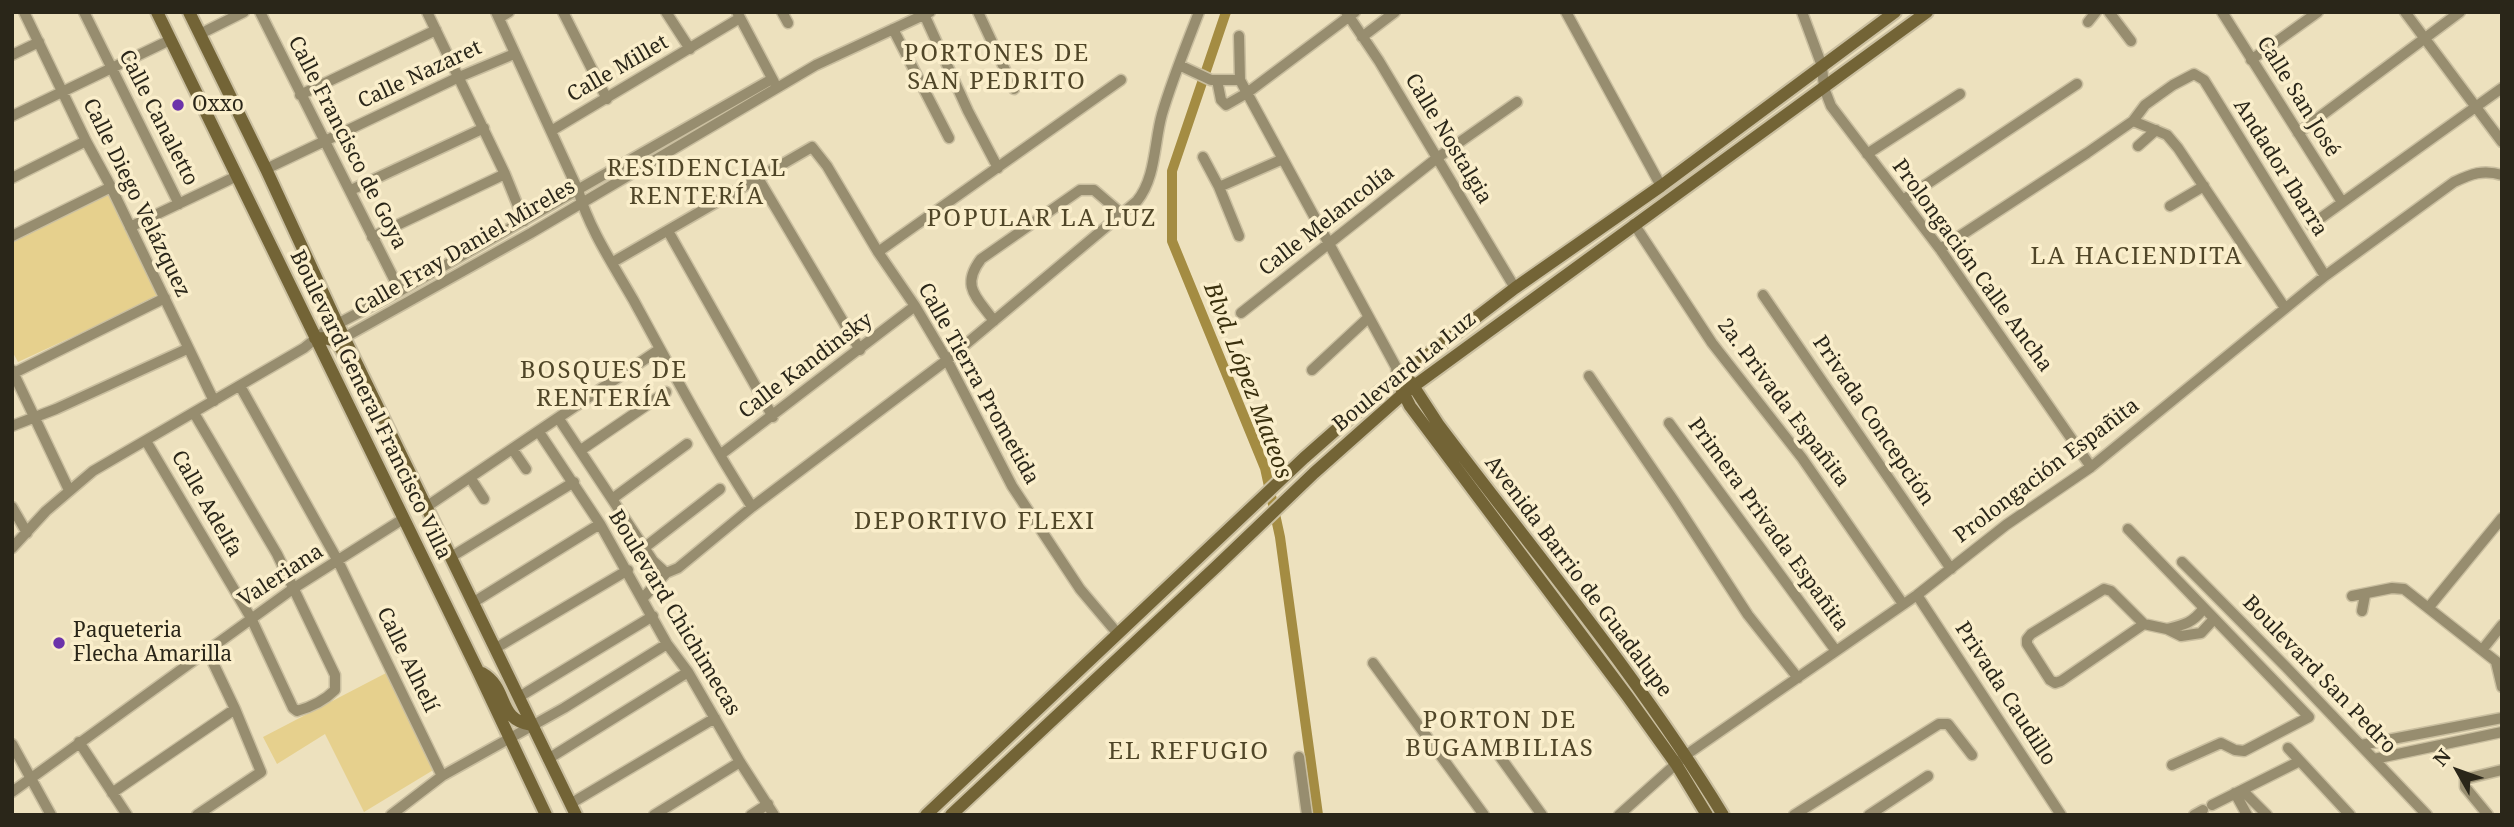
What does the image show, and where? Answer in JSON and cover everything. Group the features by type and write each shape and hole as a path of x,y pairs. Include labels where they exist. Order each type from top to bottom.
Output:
{"main road":[{"name":"Boulevard General Francisco Villa","path":"157,12 314,342 478,671 546,815"},
{"name":"Boulevard General Francisco Villa","path":"188,12 266,169 338,325 340,340 390,431 573,809"},
{"name":"Boulevard La Luz","path":"926,815 1278,482 1399,372 1661,186 1895,12"},
{"name":"Boulevard La Luz","path":"951,815 1314,472 1408,390 1927,12"},
{"path":"314,342 328,337 340,340"},
{"name":"Avenida Barrio de Guadalupe","path":"1399,372 1408,390 1508,514 1686,755 1723,815"},
{"name":"Avenida Barrio de Guadalupe","path":"1408,390 1410,406 1539,576 1676,764 1707,815"},
{"path":"1304,458 1311,464 1314,472"},
{"path":"478,671 490,678 496,686 510,718 518,723 532,725"}],"street":[{"name":"Calle Diego Velázquez","path":"24,12 214,401"},
{"name":"Calle Canaletto","path":"84,12 179,204"},
{"path":"200,34 243,12"},
{"name":"Calle Francisco de Goya","path":"260,12 400,291"},
{"path":"427,12 484,128 524,221"},
{"path":"509,12 497,15 582,203 705,431 752,507"},
{"path":"563,12 607,99"},
{"path":"666,12 690,50"},
{"path":"782,12 788,23"},
{"path":"978,12 1014,89"},
{"name":"Boulevard Chichimecas","path":"559,419 644,548 666,573 678,568 752,507 947,360 1144,193 1149,181 1162,115 1182,67 1199,12"},
{"path":"1362,37 1395,12"},
{"path":"1566,12 1661,186"},
{"path":"1802,12 1822,66 1824,88"},
{"path":"2088,22 2096,12"},
{"path":"2109,12 2131,41"},
{"name":"Calle San José","path":"2222,12 2342,202"},
{"path":"2251,60 2318,12"},
{"path":"2405,12 2502,142"},
{"path":"2298,133 2460,12"},
{"path":"926,13 968,111 998,168"},
{"name":"Calle Fray Daniel Mireles","path":"12,548 69,490 93,471 314,342 338,325 578,190 775,84 926,13"},
{"path":"1214,80 1224,105 1247,93 1350,14"},
{"name":"Calle Nostalgia","path":"1350,14 1515,288"},
{"path":"738,15 775,84"},
{"name":"Calle Millet","path":"551,131 690,50 738,15"},
{"path":"893,29 949,138"},
{"path":"300,95 436,30"},
{"name":"Avenida Barrio de Guadalupe","path":"1239,36 1240,80 1399,372"},
{"path":"12,116 170,40"},
{"path":"12,55 38,42"},
{"name":"Calle Nazaret","path":"266,169 459,77 514,54"},
{"path":"1182,67 1214,80 1240,80"},
{"name":"Andador Ibarra","path":"2135,118 2145,105 2190,76 2199,75 2325,276"},
{"path":"878,252 1121,80"},
{"name":"Calle Fray Daniel Mireles","path":"340,340 582,203 775,84"},
{"path":"1903,200 2077,84"},
{"name":"Prolongación Calle Ancha","path":"1824,88 1831,106 1940,249 2091,467"},
{"path":"2311,225 2502,88"},
{"path":"1867,154 1960,94"},
{"name":"Calle Melancolía","path":"1241,313 1437,158 1517,102"},
{"path":"1940,249 2135,118 2172,140 2285,308"},
{"path":"351,190 484,128"},
{"path":"2138,146 2156,130"},
{"path":"12,177 86,141"},
{"name":"Calle Tierra Prometida","path":"758,178 812,147 834,175 878,252 915,306 947,360 1012,486 1080,589 1118,634"},
{"path":"1203,157 1219,187 1239,236"},
{"path":"1219,187 1283,159"},
{"name":"Prolongación Españita","path":"1619,815 1686,755 1917,595 2013,520 2091,467 2325,276 2454,182 2478,172 2502,175"},
{"path":"372,237 505,174"},
{"path":"131,227 237,176"},
{"path":"612,262 758,178 860,350"},
{"path":"2170,206 2204,186"},
{"path":"12,236 111,187"},
{"path":"994,321 971,284 972,271 981,259 1080,190 1094,190 1122,214"},
{"name":"2a. Privada Españita","path":"1634,224 1712,343 1802,458 1903,604"},
{"path":"668,231 773,416"},
{"name":"Privada Concepción","path":"1763,295 1951,569"},
{"path":"69,490 13,371 165,298"},
{"name":"Calle Kandinsky","path":"720,454 915,306"},
{"path":"1312,370 1368,318"},
{"path":"12,426 187,349"},
{"path":"426,507 660,349"},
{"path":"1589,376 1748,615 1797,678"},
{"name":"Calle Alhelí","path":"240,386 338,561 442,776"},
{"path":"580,450 666,392"},
{"path":"194,413 294,588"},
{"name":"Primera Privada Españita","path":"1669,423 1836,651"},
{"name":"Boulevard Chichimecas","path":"539,432 600,524 667,644 688,672 774,815"},
{"name":"Calle Adelfa","path":"146,441 251,618 293,708 297,711 335,690 335,675 294,588"},
{"path":"612,499 687,444"},
{"path":"513,450 526,469"},
{"path":"471,479 484,499"},
{"path":"451,557 574,482"},
{"path":"644,548 720,489"},
{"path":"12,507 27,533"},
{"path":"2428,607 2502,518"},
{"name":"Valeriana","path":"12,792 251,618 403,519"},
{"path":"474,602 600,524"},
{"name":"Boulevard San Pedro","path":"2128,529 2309,717 2244,751 2221,743 2172,765"},
{"name":"Boulevard San Pedro","path":"2182,562 2427,815"},
{"path":"496,648 628,570"},
{"path":"643,598 666,573"},
{"path":"2144,624 2061,681 2054,683 2027,644 2031,634 2104,589 2111,591 2144,624 2168,629 2181,636 2200,633 2213,620"},
{"path":"2352,596 2404,589 2499,664 2502,687"},
{"name":"Privada Caudillo","path":"1917,595 2061,815"},
{"path":"2362,611 2365,595"},
{"path":"2168,629 2187,624 2203,609"},
{"path":"519,697 653,616"},
{"path":"2226,633 2240,621"},
{"path":"2482,650 2502,625"},
{"path":"391,815 442,776 667,644"},
{"path":"198,815 261,772 207,650"},
{"path":"1373,663 1483,815"},
{"path":"548,759 688,672"},
{"path":"112,793 235,709"},
{"path":"573,809 715,718"},
{"path":"2361,745 2502,718"},
{"path":"1794,815 1939,724 1948,724 1972,754"},
{"path":"2470,724 2473,738"},
{"path":"2374,759 2502,732"},
{"path":"79,742 127,815"},
{"path":"12,744 51,815"},
{"path":"1493,747 1542,815"},
{"path":"2288,748 2350,815"},
{"path":"1299,757 1307,815"},
{"path":"2203,810 2300,761"},
{"path":"654,815 740,762"},
{"path":"2488,815 2465,787 2465,779 2502,770"},
{"path":"1868,815 1928,776"},
{"path":"2239,792 2247,815"},
{"path":"2239,792 2267,815"},
{"path":"751,815 768,804"}],"shaded area":[{"path":"107,192 161,296 18,362 12,351 12,243"},
{"path":"388,672 435,769 364,812 325,734 277,764 263,737"}],"waterway":[{"name":"Blvd. López Mateos","path":"1226,12 1172,171 1172,241 1265,468 1280,537 1318,815"}],"place":[{"name":"Oxxo","path":"178,105"},
{"name":"Paqueteria Flecha Amarilla","path":"59,643"}],"district":[{"name":"PORTONES DE SAN PEDRITO","path":"997,68"},
{"name":"RESIDENCIAL RENTERÍA","path":"697,183"},
{"name":"POPULAR LA LUZ","path":"1042,219"},
{"name":"LA HACIENDITA","path":"2137,257"},
{"name":"BOSQUES DE RENTERÍA","path":"604,385"},
{"name":"DEPORTIVO FLEXI","path":"975,522"},
{"name":"PORTON DE BUGAMBILIAS","path":"1500,735"},
{"name":"EL REFUGIO","path":"1189,752"}]}
